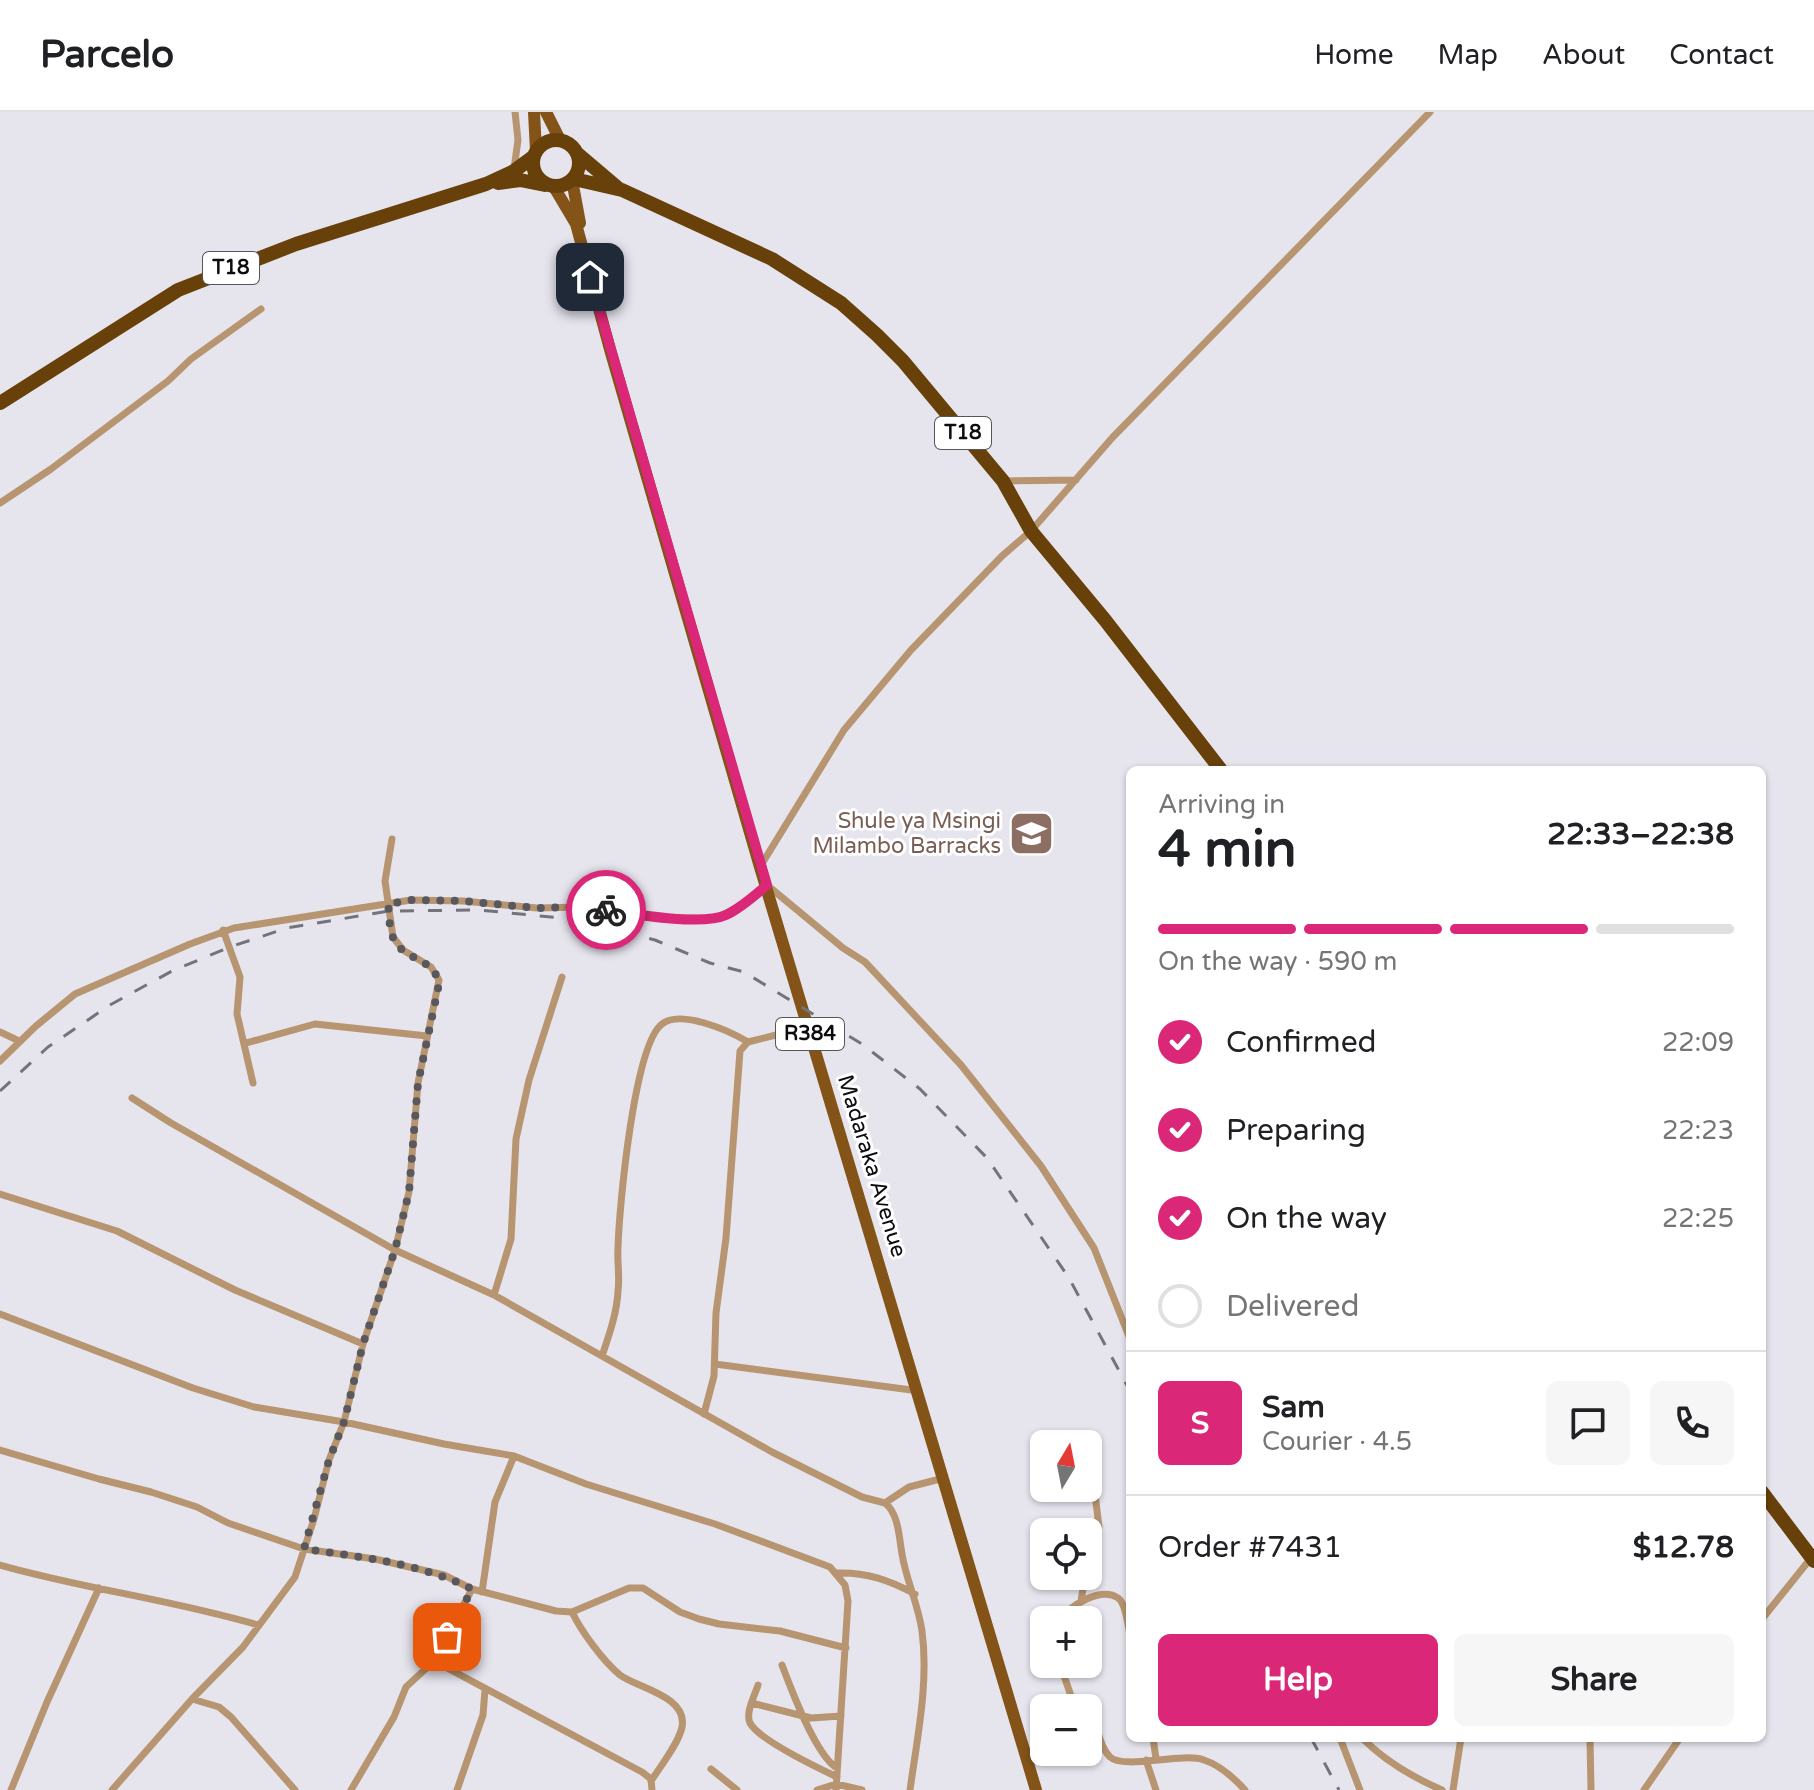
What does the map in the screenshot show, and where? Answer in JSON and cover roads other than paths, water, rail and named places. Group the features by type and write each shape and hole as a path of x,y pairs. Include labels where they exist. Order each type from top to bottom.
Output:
{"highway":[{"name":"T18","path":"0,403 178,290 296,244 486,184 514,171 546,142 567,142 622,190"},
{"path":"534,154 534,172 552,186"},
{"path":"573,180 579,171 578,154"},
{"name":"T18","path":"486,184 520,180 552,186 573,180 622,190 772,259 841,303 903,361 1003,481 1031,531 1105,620 1218,766"},
{"path":"1766,1497 1813,1560"}],"main road":[{"path":"534,112 534,154"},
{"path":"546,112 560,140"},
{"name":"R384","path":"573,180 590,277"},
{"name":"R384","path":"552,186 576,224 590,277"},
{"name":"Madaraka Avenue","path":"590,277 760,867 1036,1790"}],"street":[{"path":"514,171 518,140 515,112"},
{"path":"760,867 844,730 879,686 975,583 1031,531 1112,438 1430,112"},
{"path":"0,503 74,452 168,381 191,359 261,309"},
{"path":"1003,481 1076,480"},
{"path":"112,1790 192,1699 221,1672 295,1577 329,1460 344,1422 363,1344 395,1250 409,1192 418,1083 438,976 431,967 397,945 389,923 385,872 392,839"},
{"path":"0,1061 75,994 223,930 411,900 537,908 583,907 662,917 715,919 743,904 767,885 843,948 865,962 973,1078 998,1115 1041,1166 1081,1225 1126,1324"},
{"path":"223,930 240,977 237,1014 253,1083"},
{"path":"494,1295 511,1239 516,1139 529,1080 562,977"},
{"path":"602,1356 618,1291 620,1205 641,1071 650,1039 663,1023 683,1019 716,1027 748,1042"},
{"path":"704,1414 715,1364 716,1313 730,1196 740,1051 748,1042 780,1034 806,1021"},
{"path":"246,1043 315,1024 427,1036"},
{"path":"0,1032 19,1041"},
{"path":"132,1098 395,1250 494,1295 822,1478 862,1497 885,1503 894,1513 923,1636 910,1790"},
{"path":"0,1194 117,1231 235,1290 363,1344"},
{"path":"0,1314 240,1403 514,1456 586,1484 715,1524 830,1567 845,1585 848,1601 837,1780"},
{"path":"715,1364 919,1391"},
{"path":"0,1450 151,1492 304,1549 375,1559 444,1575 472,1589 556,1611 572,1612 629,1588 643,1588 680,1612 699,1619 780,1631 846,1648"},
{"path":"482,1592 497,1494 514,1456"},
{"path":"885,1503 909,1487 944,1478"},
{"path":"1766,1614 1813,1560"},
{"path":"0,1565 258,1625"},
{"path":"837,1573 879,1577 915,1594"},
{"path":"11,1790 99,1588"},
{"path":"351,1790 394,1717 406,1687 434,1661 472,1589"},
{"path":"1081,1601 1083,1590"},
{"path":"1074,1606 1104,1595 1119,1598 1126,1622"},
{"path":"434,1661 642,1772 652,1785 681,1730 681,1717 666,1698 620,1675 585,1634 572,1612"},
{"path":"782,1665 802,1715 837,1780"},
{"path":"1065,1678 1071,1696 1091,1710 1109,1756 1117,1761 1173,1756 1204,1760 1235,1779 1245,1790"},
{"path":"758,1685 750,1722 763,1736 837,1780 862,1790"},
{"path":"457,1790 483,1715 485,1690"},
{"path":"192,1699 219,1707 231,1717 295,1790"},
{"path":"752,1703 816,1718 841,1716"},
{"path":"1154,1742 1156,1759"},
{"path":"1342,1742 1360,1790"},
{"path":"1367,1742 1411,1776 1442,1790"},
{"path":"1453,1790 1460,1742"},
{"path":"1590,1742 1591,1790"},
{"path":"1644,1790 1677,1742"},
{"path":"1146,1760 1156,1790"},
{"path":"711,1769 737,1790"},
{"path":"817,1790 837,1780"}],"railway":[{"path":"0,1091 48,1047 110,1005 172,971 287,928 389,911 480,910 570,919 655,940 710,963 744,972 862,1044 920,1089 987,1158 1069,1278 1126,1384"},
{"path":"1313,1742 1339,1790"}],"place":[{"name":"Shule ya Msingi Milambo Barracks","path":"1032,834"}]}
